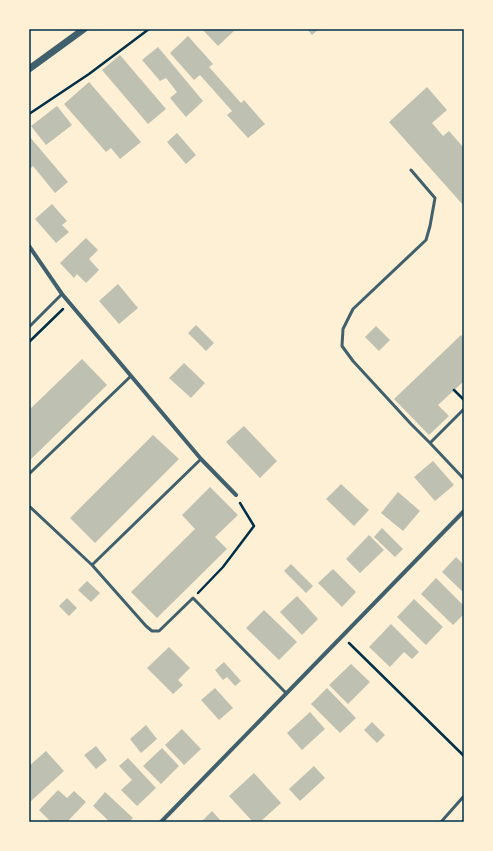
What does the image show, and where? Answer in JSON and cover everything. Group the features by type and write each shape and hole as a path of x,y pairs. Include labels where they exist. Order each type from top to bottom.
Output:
{"street":[{"path":"29,69 84,29"},
{"path":"29,246 62,294 201,459 236,496"},
{"path":"161,822 286,693 343,637 464,511"}],"lane":[{"path":"411,170 435,198 426,240 354,309 343,329 342,346 353,361 411,424 464,478"},
{"path":"29,327 62,294"},
{"path":"29,474 130,376"},
{"path":"430,444 464,409"},
{"path":"92,566 201,459"},
{"path":"29,506 92,566 152,632 159,631 193,598 286,693"},
{"path":"441,822 464,796"}],"path":[{"path":"29,114 89,74 149,29"},
{"path":"29,342 70,303"},
{"path":"454,390 464,400"},
{"path":"193,598 223,567 254,526 236,496"},
{"path":"343,637 464,756"}],"building":[{"path":"202,29 236,29 218,46"},
{"path":"307,29 319,29 312,35"},
{"path":"188,36 213,64 209,67 241,103 244,100 265,124 248,138 227,115 232,111 200,75 194,80 170,53"},
{"path":"158,47 203,101 186,117 170,98 177,92 166,78 160,81 142,60"},
{"path":"120,55 166,109 148,124 102,70"},
{"path":"89,82 141,142 120,159 111,148 106,152 64,104"},
{"path":"427,87 447,110 432,123 443,136 449,131 464,148 464,206 389,122"},
{"path":"57,106 72,125 46,145 31,126"},
{"path":"177,133 196,155 186,164 167,142"},
{"path":"29,136 68,182 55,193 33,166 29,170"},
{"path":"52,204 67,221 62,225 69,232 56,243 35,219"},
{"path":"86,238 98,250 89,259 99,270 86,283 77,274 74,278 60,263"},
{"path":"118,284 138,308 119,324 99,301"},
{"path":"196,325 214,343 206,351 188,333"},
{"path":"376,326 390,340 379,351 365,337"},
{"path":"461,335 464,338 464,381 438,405 449,416 429,435 394,399"},
{"path":"82,359 107,385 29,461 29,410"},
{"path":"184,363 205,383 191,398 169,378"},
{"path":"244,426 277,461 260,478 226,442"},
{"path":"153,435 179,459 95,543 70,518"},
{"path":"433,461 454,485 435,501 414,477"},
{"path":"341,484 369,510 354,526 326,499"},
{"path":"210,487 238,515 215,537 227,549 157,618 131,592 195,529 182,515"},
{"path":"398,492 420,511 403,531 381,513"},
{"path":"382,528 403,549 395,557 374,537"},
{"path":"369,535 384,550 360,573 346,559"},
{"path":"456,557 464,565 464,593 442,572"},
{"path":"291,564 313,586 306,593 284,571"},
{"path":"333,569 356,592 342,607 318,583"},
{"path":"436,578 464,606 464,614 453,625 421,594"},
{"path":"87,581 100,593 91,602 78,590"},
{"path":"297,596 318,619 302,635 280,612"},
{"path":"67,598 77,608 69,616 59,606"},
{"path":"414,599 443,627 426,645 397,617"},
{"path":"264,610 297,642 279,660 246,628"},
{"path":"391,624 419,652 412,659 404,652 390,667 369,647"},
{"path":"169,647 190,668 178,680 183,685 173,694 147,668"},
{"path":"224,662 241,681 235,686 227,677 223,680 215,670"},
{"path":"351,664 370,682 348,704 329,685"},
{"path":"215,688 233,708 219,720 201,700"},
{"path":"327,688 356,718 340,733 311,704"},
{"path":"310,712 325,729 302,750 287,733"},
{"path":"372,722 385,735 377,743 364,730"},
{"path":"146,725 157,739 141,753 130,739"},
{"path":"182,729 201,749 184,765 165,745"},
{"path":"96,746 107,760 96,769 84,755"},
{"path":"162,748 179,766 161,784 143,766"},
{"path":"46,751 64,771 30,802 29,766"},
{"path":"128,758 156,788 137,806 121,790 132,780 119,766"},
{"path":"314,766 325,778 300,801 289,789"},
{"path":"254,773 281,803 260,822 253,822 229,796"},
{"path":"58,790 67,798 74,791 86,802 67,822 51,822 39,810"},
{"path":"105,792 133,818 129,822 110,822 93,806"},
{"path":"212,811 222,822 201,822"}]}
